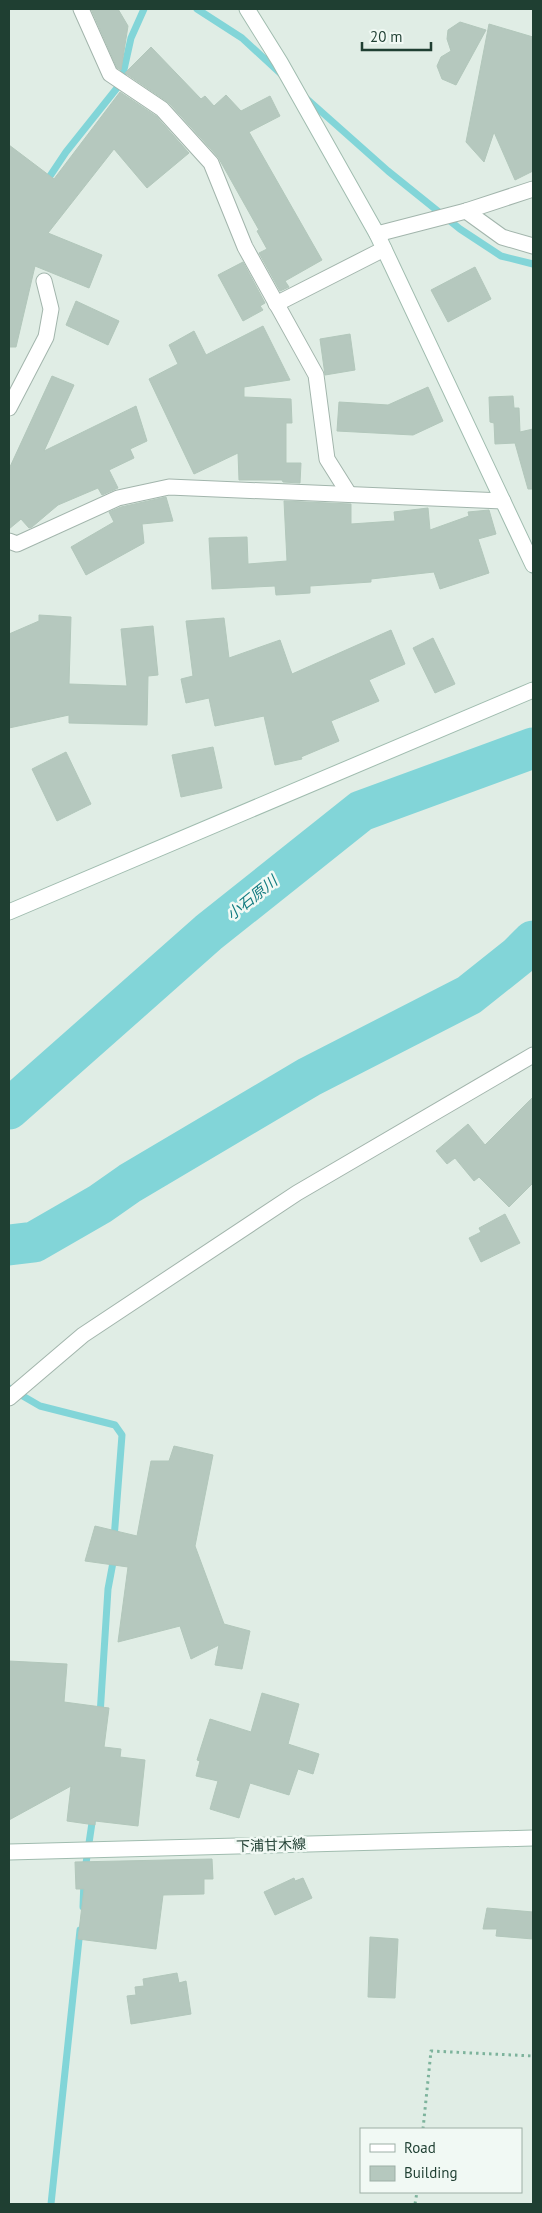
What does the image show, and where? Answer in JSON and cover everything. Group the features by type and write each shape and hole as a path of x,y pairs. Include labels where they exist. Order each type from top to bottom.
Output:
{"street":[{"path":"81,9 110,74 162,109 211,163 245,247 316,376 326,459 349,494"},
{"path":"247,9 280,62 377,234 533,565"},
{"path":"377,234 466,211 533,189"},
{"path":"466,211 502,237 533,246"},
{"path":"276,304 384,250"},
{"path":"9,408 46,337 51,309 44,281"},
{"path":"9,541 17,544 118,498 169,487 503,501"},
{"path":"9,912 533,690"},
{"path":"9,1398 83,1335 289,1198 533,1055"},
{"name":"下浦甘木線","path":"9,1852 533,1838"}],"path":[{"path":"423,2128 431,2051 533,2056"}],"building":[{"path":"91,9 118,9 128,26 121,70 117,68"},
{"path":"460,22 486,30 456,85 442,79 437,66 441,57 451,51 447,39 448,30"},
{"path":"489,24 533,37 533,171 515,180 494,132 484,162 466,142"},
{"path":"151,47 201,99 205,96 214,106 226,95 241,111 270,96 280,116 249,132 322,260 285,281 289,287 280,291 259,253 267,249 257,231 259,230 218,157 169,103 125,73"},
{"path":"120,92 156,116 189,153 147,188 114,149 48,233 102,255 89,288 35,266 16,347 9,347 9,145 54,179"},
{"path":"243,262 265,303 260,306 263,310 243,321 218,275"},
{"path":"475,267 491,299 448,322 431,290"},
{"path":"76,301 119,321 108,345 66,325"},
{"path":"263,326 290,380 244,387 244,397 291,399 292,423 286,423 286,463 301,463 300,483 283,482 282,480 239,480 238,453 194,474 149,379 178,364 169,345 194,331 206,355"},
{"path":"350,334 355,370 325,375 320,339"},
{"path":"52,376 74,385 44,451 136,406 147,441 130,449 134,458 109,470 118,488 102,495 98,488 58,505 32,527 29,528 21,519 9,529 9,469"},
{"path":"428,387 443,421 413,435 337,431 339,402 388,405"},
{"path":"513,396 514,408 519,408 520,432 533,429 533,489 528,489 515,443 495,444 494,423 490,422 489,397"},
{"path":"166,497 173,521 142,524 144,543 86,575 71,547 114,522 109,512 121,507"},
{"path":"284,501 351,504 351,524 395,521 394,512 428,508 430,530 469,516 468,512 489,510 496,534 478,539 489,573 440,589 434,572 371,579 371,582 310,586 310,593 276,595 275,586 212,589 209,538 247,537 248,564 287,561"},
{"path":"39,615 71,617 69,684 127,686 121,629 153,626 158,675 148,676 147,725 69,723 69,715 9,728 9,634 39,621"},
{"path":"224,618 229,658 280,640 292,674 391,630 405,664 369,680 379,701 331,721 339,741 301,757 302,759 275,765 264,716 215,726 209,698 186,703 181,679 193,676 186,621"},
{"path":"433,638 455,684 435,693 413,648"},
{"path":"213,747 222,788 181,797 172,755"},
{"path":"66,752 91,804 57,821 32,769"},
{"path":"533,1097 533,1183 509,1207 479,1177 474,1181 455,1158 447,1164 436,1151 468,1124 485,1145"},
{"path":"505,1214 520,1243 481,1262 469,1238 481,1232 479,1228"},
{"path":"174,1446 213,1455 195,1546 224,1624 250,1631 242,1669 215,1665 219,1645 191,1659 180,1626 118,1642 128,1567 85,1561 95,1526 137,1536 151,1461 169,1461"},
{"path":"9,1661 67,1664 64,1702 109,1708 104,1747 121,1749 120,1757 145,1760 138,1826 95,1821 95,1825 67,1821 71,1786 9,1820"},
{"path":"262,1693 299,1704 288,1744 319,1754 313,1774 298,1769 289,1795 250,1783 239,1818 210,1809 218,1781 196,1776 200,1761 197,1760 210,1719 251,1732"},
{"path":"212,1859 213,1879 204,1879 204,1894 163,1895 156,1949 78,1939 84,1889 76,1889 75,1862"},
{"path":"294,1878 295,1881 303,1878 312,1898 275,1915 264,1892"},
{"path":"487,1908 533,1912 533,1939 496,1936 497,1929 483,1929"},
{"path":"370,1937 398,1939 395,1998 368,1997"},
{"path":"177,1973 179,1983 186,1981 191,2014 131,2024 127,1996 136,1995 135,1987 144,1986 143,1979"}],"waterway":[{"path":"46,182 66,152 117,88 123,74 131,38 144,9"},
{"path":"197,9 242,38 281,74"},
{"path":"307,99 388,171 460,229 501,256 533,264"},
{"name":"小石原川","path":"9,1109 209,932 361,811 533,748"},
{"name":"小石原川","path":"9,1245 34,1242 309,1077 469,995 518,956 533,941"},
{"path":"9,1388 40,1406 115,1425 122,1435 114,1539"},
{"path":"100,1715 108,1589 114,1557"},
{"path":"85,1870 93,1816"},
{"path":"83,1907 84,1880"},
{"path":"51,2204 80,1930"}]}
